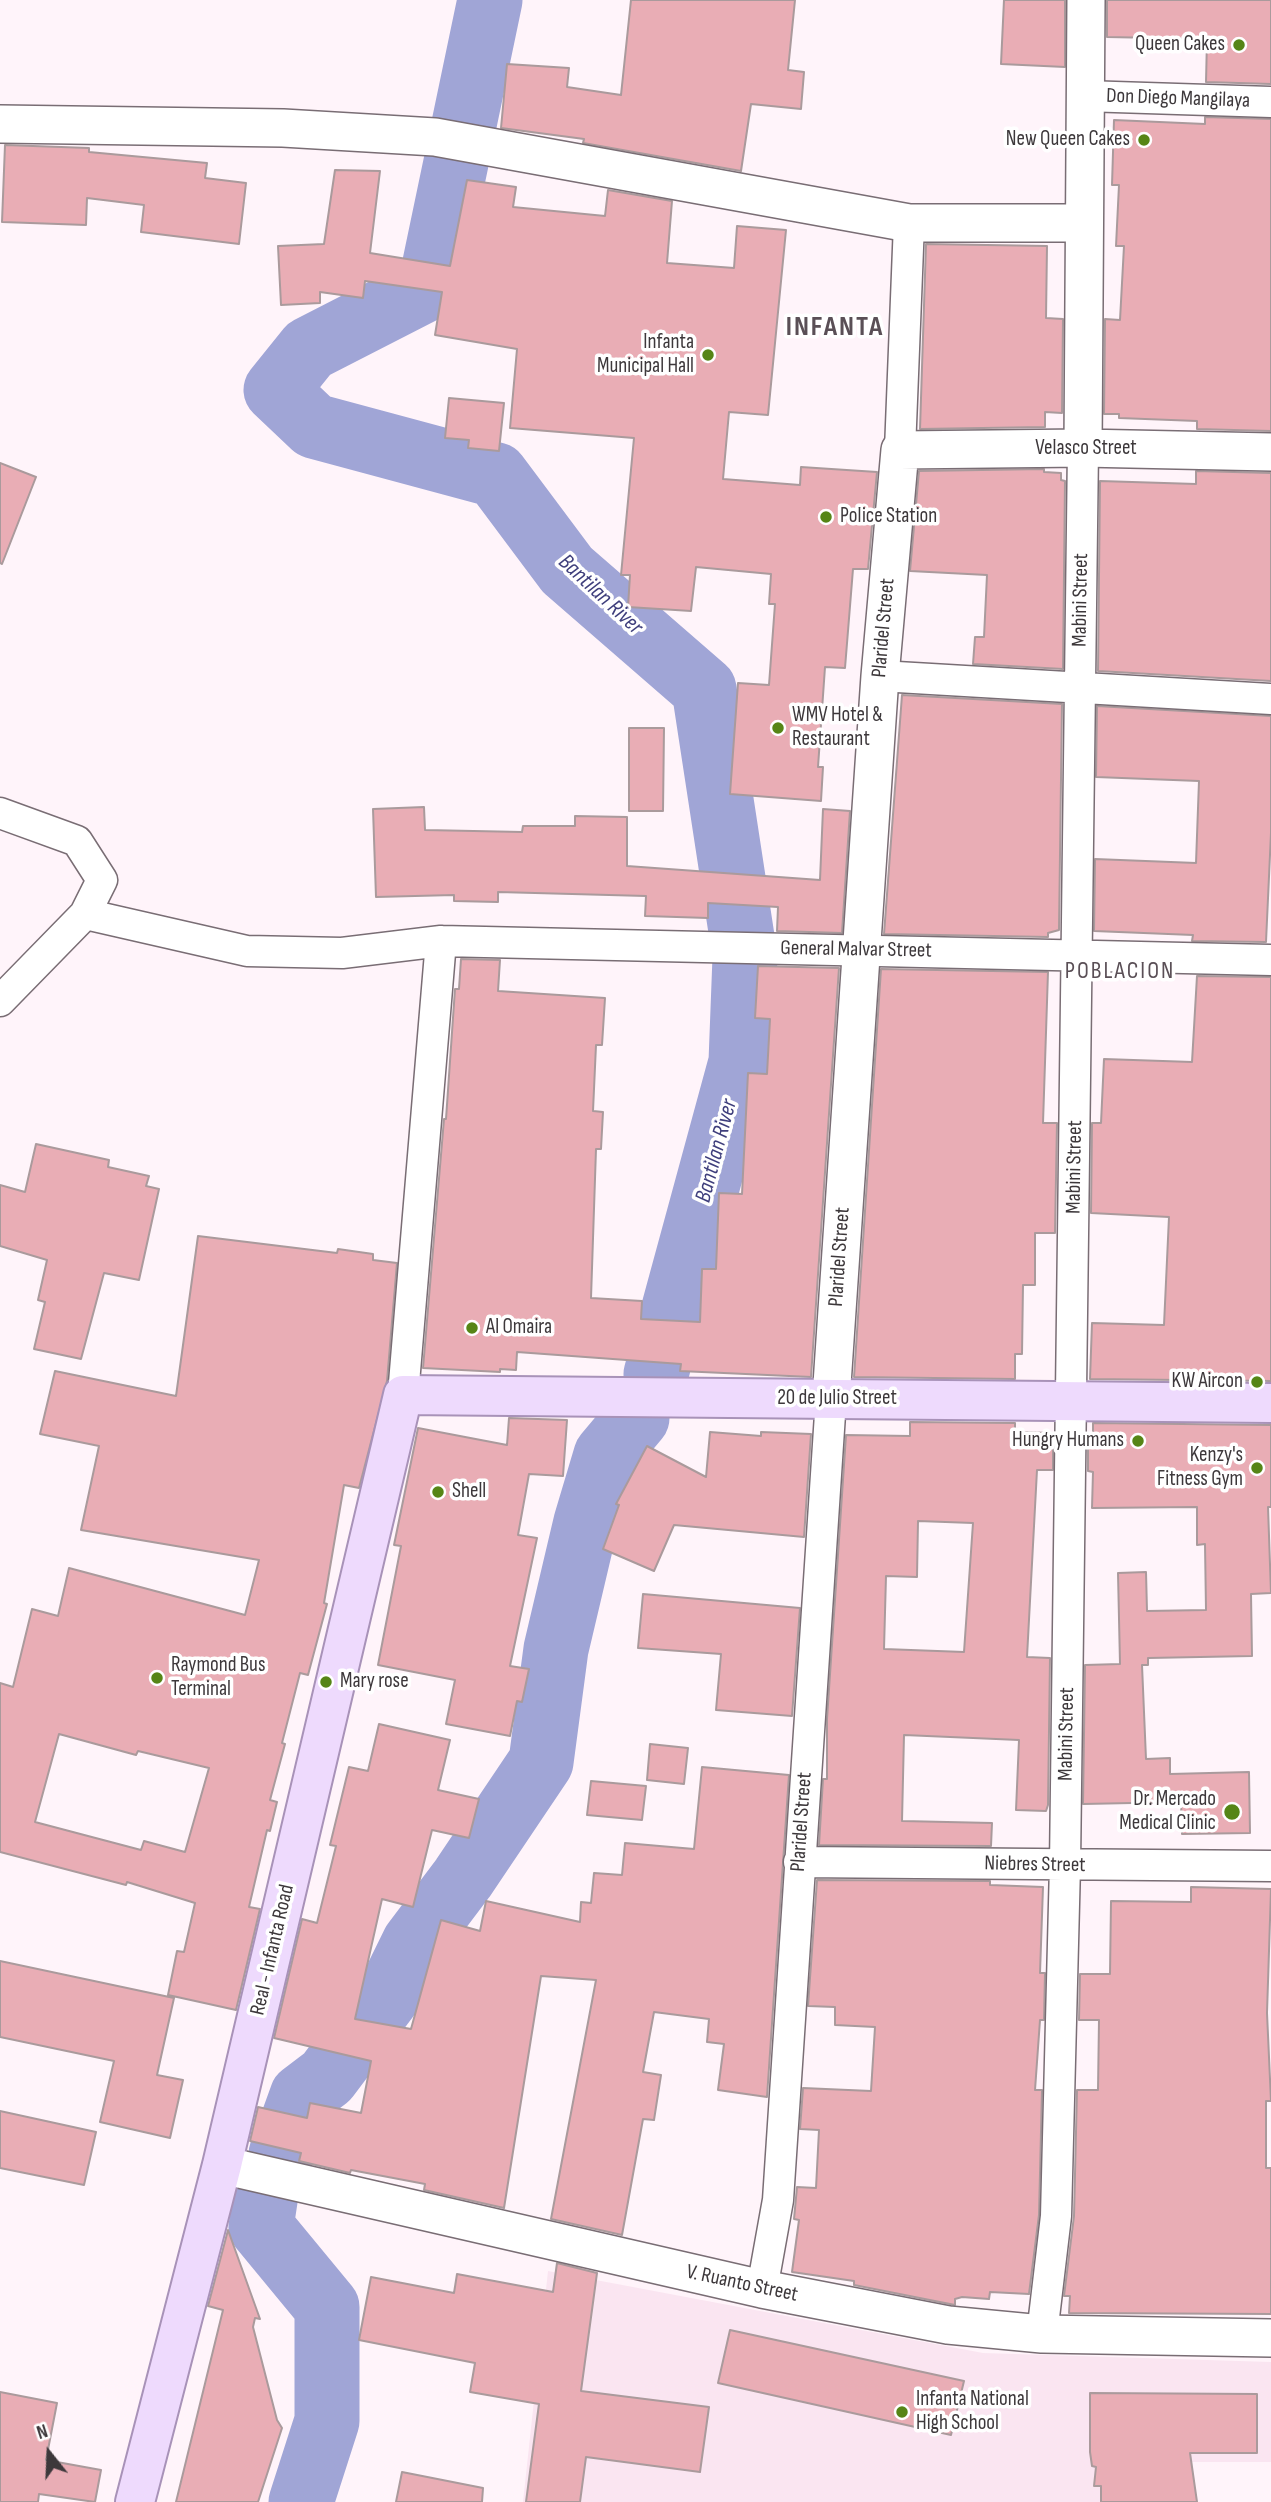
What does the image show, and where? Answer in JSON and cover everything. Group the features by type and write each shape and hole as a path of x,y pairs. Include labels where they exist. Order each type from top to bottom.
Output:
{"main road":[{"name":"20 de Julio Street","path":"403,1395 1271,1403"},
{"name":"Real - Infanta Road","path":"135,2502 222,2165 403,1395"}],"street":[{"name":"Mabini Street","path":"1042,2334 1056,2216 1065,1866 1086,0"},
{"name":"Don Diego Mangilaya","path":"1084,96 1271,102"},
{"path":"0,124 283,128 435,137 909,223 1084,223"},
{"name":"Plaridel Street","path":"762,2289 778,2200 880,676 900,450 909,223"},
{"name":"Velasco Street","path":"900,450 1083,448 1271,452"},
{"path":"880,676 1271,699"},
{"path":"0,813 77,841 102,880 85,914 0,1001"},
{"name":"General Malvar Street","path":"85,914 247,951 342,953 441,941 1271,960"},
{"path":"403,1395 441,941"},
{"name":"Niebres Street","path":"799,1862 1271,1867"},
{"name":"V. Ruanto Street","path":"222,2165 762,2289 948,2325 1042,2334 1271,2338"}],"shaded area":[{"name":"Infanta National High School","path":"548,2271 983,2353 1271,2362 1271,2462 1148,2462 1155,2502 523,2502"}],"building":[{"path":"631,0 795,0 788,70 804,72 801,109 751,104 741,171 583,143 584,139 501,128 507,64 569,68 567,87 621,95"},
{"path":"1004,0 1065,0 1065,67 1001,64"},
{"path":"1107,0 1271,0 1271,84 1206,82 1207,39 1107,37"},
{"path":"1205,117 1271,119 1271,431 1197,429 1197,421 1119,418 1119,414 1104,414 1105,319 1120,320 1124,246 1116,246 1119,185 1112,185 1114,120 1205,124"},
{"path":"5,145 89,148 89,152 207,163 205,178 246,183 239,244 141,232 144,205 87,198 86,225 2,222"},
{"path":"335,170 380,171 370,253 450,266 467,180 516,187 513,207 605,216 608,190 672,201 667,263 734,268 737,226 786,230 768,415 729,412 723,479 800,485 801,467 877,472 868,569 853,569 845,668 825,667 818,767 823,767 821,801 730,794 738,683 769,685 775,604 769,604 771,574 696,567 691,611 628,607 630,575 621,575 634,438 510,428 517,349 435,335 442,292 365,281 363,298 320,292 320,303 281,305 278,246 324,244"},
{"path":"926,244 1047,246 1046,318 1063,319 1062,413 1045,412 1045,427 920,429"},
{"path":"449,398 504,403 499,451 468,448 469,440 445,438"},
{"path":"0,463 36,477 2,564 0,563"},
{"path":"1044,469 1044,472 1061,473 1061,480 1065,481 1063,669 973,664 975,637 984,637 987,575 910,571 919,471"},
{"path":"1196,471 1271,473 1271,681 1098,671 1100,481 1196,484"},
{"path":"902,695 1062,704 1059,930 1048,933 1048,937 884,934"},
{"path":"1097,706 1271,716 1271,833 1266,942 1192,941 1193,935 1094,931 1095,859 1196,863 1199,781 1096,777"},
{"path":"629,728 664,728 663,811 629,811"},
{"path":"424,807 425,830 522,832 523,826 575,826 575,816 627,817 627,866 820,880 823,809 850,811 842,933 777,931 778,907 708,903 708,918 645,916 646,896 498,892 498,902 454,901 454,895 376,897 373,809"},
{"path":"461,959 500,960 498,991 605,998 602,1045 596,1045 593,1111 603,1112 601,1149 596,1149 591,1298 642,1301 641,1319 700,1322 702,1269 716,1269 719,1193 742,1194 748,1073 767,1074 770,1019 755,1018 758,966 839,968 811,1377 680,1371 681,1364 517,1352 516,1370 500,1369 500,1372 423,1368 455,989 459,989"},
{"path":"881,969 1048,972 1043,1123 1057,1123 1055,1233 1035,1233 1035,1285 1023,1285 1022,1354 1015,1354 1015,1379 854,1377"},
{"path":"1197,976 1271,977 1271,1381 1090,1379 1092,1323 1164,1325 1169,1217 1091,1213 1092,1123 1101,1123 1104,1059 1192,1062"},
{"path":"36,1144 109,1160 108,1167 149,1176 146,1186 159,1189 139,1280 104,1273 81,1359 34,1349 45,1302 38,1300 47,1260 0,1246 0,1185 25,1192"},
{"path":"198,1236 337,1253 338,1249 373,1254 373,1260 397,1263 387,1381 359,1488 344,1485 324,1603 327,1604 308,1675 300,1673 282,1743 285,1744 270,1800 277,1802 270,1831 267,1830 249,1907 260,1909 236,2010 168,1995 177,1951 184,1952 195,1903 127,1882 126,1885 0,1852 0,1683 13,1687 32,1609 58,1616 69,1568 245,1615 259,1560 81,1530 99,1446 40,1434 55,1371 176,1396","holes":["59,1734 136,1755 138,1751 209,1768 185,1852 144,1841 141,1850 35,1822"]},
{"path":"509,1418 567,1420 563,1476 529,1474 518,1535 537,1538 510,1666 529,1669 522,1702 517,1701 510,1736 446,1724 455,1680 378,1665 401,1546 394,1545 418,1428 507,1445"},
{"path":"910,1422 1015,1423 1015,1432 1053,1433 1053,1470 1037,1470 1027,1657 1050,1658 1048,1805 1046,1811 1016,1810 1019,1740 904,1735 902,1821 992,1823 991,1846 819,1845 823,1779 827,1779 827,1719 846,1435 910,1436","holes":["918,1521 973,1523 964,1652 884,1649 886,1576 917,1577"]},
{"path":"1093,1423 1271,1425 1271,1507 1268,1507 1271,1593 1251,1594 1252,1656 1148,1658 1148,1665 1142,1665 1146,1759 1170,1758 1170,1774 1249,1772 1250,1833 1182,1834 1181,1802 1083,1804 1085,1665 1120,1664 1118,1573 1146,1572 1147,1611 1206,1610 1205,1544 1197,1545 1197,1507 1092,1508 1093,1472 1088,1471 1088,1435 1093,1435"},
{"path":"710,1432 761,1436 761,1432 811,1434 804,1537 674,1525 654,1571 603,1549 619,1505 616,1504 647,1446 706,1477"},
{"path":"643,1594 800,1608 792,1716 716,1710 721,1654 638,1648"},
{"path":"379,1724 450,1740 438,1790 479,1799 469,1838 432,1830 413,1907 382,1899 355,2019 411,2029 441,1920 480,1931 486,1901 580,1922 581,1902 591,1903 594,1873 622,1875 625,1843 694,1849 702,1767 789,1775 767,2097 718,2090 724,2044 707,2042 709,2019 654,2012 643,2072 661,2075 654,2120 643,2119 622,2235 551,2219 596,1980 541,1976 504,2208 424,2190 425,2184 351,2170 350,2173 299,2161 301,2153 250,2141 258,2107 307,2118 310,2103 361,2113 371,2061 274,2038 302,1919 317,1923 336,1846 330,1845 349,1767 368,1771"},
{"path":"650,1744 688,1748 684,1784 647,1780"},
{"path":"591,1781 646,1786 642,1820 587,1815"},
{"path":"817,1880 990,1881 990,1885 1043,1887 1040,1973 1045,1973 1044,2020 1040,2020 1035,2090 1042,2090 1039,2215 1029,2294 990,2292 989,2299 962,2297 955,2299 955,2305 854,2285 854,2281 792,2272 799,2220 794,2219 797,2187 816,2188 819,2130 800,2129 803,2088 871,2091 875,2027 835,2025 835,2007 808,2006"},
{"path":"1191,1887 1271,1889 1267,2013 1271,2101 1266,2101 1266,2168 1271,2168 1271,2314 1069,2313 1070,2296 1064,2296 1074,2216 1077,2090 1098,2090 1099,2020 1079,2020 1080,1974 1110,1974 1111,1901 1191,1902"},
{"path":"0,1961 174,1998 157,2075 183,2080 170,2138 100,2122 114,2061 0,2037"},
{"path":"0,2111 96,2132 84,2185 0,2168"},
{"path":"228,2230 260,2319 255,2318 253,2327 277,2420 282,2428 258,2502 176,2502 223,2310 208,2306"},
{"path":"557,2263 597,2273 581,2391 709,2407 700,2472 586,2457 580,2502 526,2502 539,2404 470,2392 475,2363 359,2340 371,2277 454,2293 457,2274 553,2292"},
{"path":"730,2330 964,2381 951,2435 718,2383"},
{"path":"0,2392 57,2403 46,2460 101,2470 95,2502 39,2494 38,2502 0,2502"},
{"path":"1090,2393 1257,2394 1257,2453 1190,2453 1197,2502 1101,2502 1101,2486 1094,2486 1096,2467 1092,2466 1090,2452"},
{"path":"402,2472 483,2488 482,2502 396,2502"}],"waterway":[{"name":"Bantilan River","path":"490,0 430,287 309,349 276,390 314,426 496,475 567,570 704,689 745,957 741,1062 656,1374"},
{"path":"281,2154 302,2096 327,2077 388,1996 414,1943 463,1878 541,1762 556,1649 586,1522 606,1455 637,1418"},
{"path":"266,2194 261,2227 327,2307 327,2421 301,2502"}],"place":[{"name":"Queen Cakes","path":"1239,45"},
{"name":"New Queen Cakes","path":"1144,140"},
{"name":"Infanta Municipal Hall","path":"708,355"},
{"name":"Police Station","path":"826,517"},
{"name":"WMV Hotel & Restaurant","path":"778,728"},
{"name":"Al Omaira","path":"472,1328"},
{"name":"KW Aircon","path":"1257,1382"},
{"name":"Hungry Humans","path":"1138,1441"},
{"name":"Kenzy's Fitness Gym","path":"1257,1468"},
{"name":"Shell","path":"438,1492"},
{"name":"Raymond Bus Terminal","path":"157,1678"},
{"name":"Mary rose","path":"326,1682"},
{"name":"Dr. Mercado Medical Clinic","path":"1232,1812"},
{"name":"Infanta National High School","path":"902,2412"}],"district":[{"name":"INFANTA","path":"835,328"},
{"name":"POBLACION","path":"1120,972"}]}
